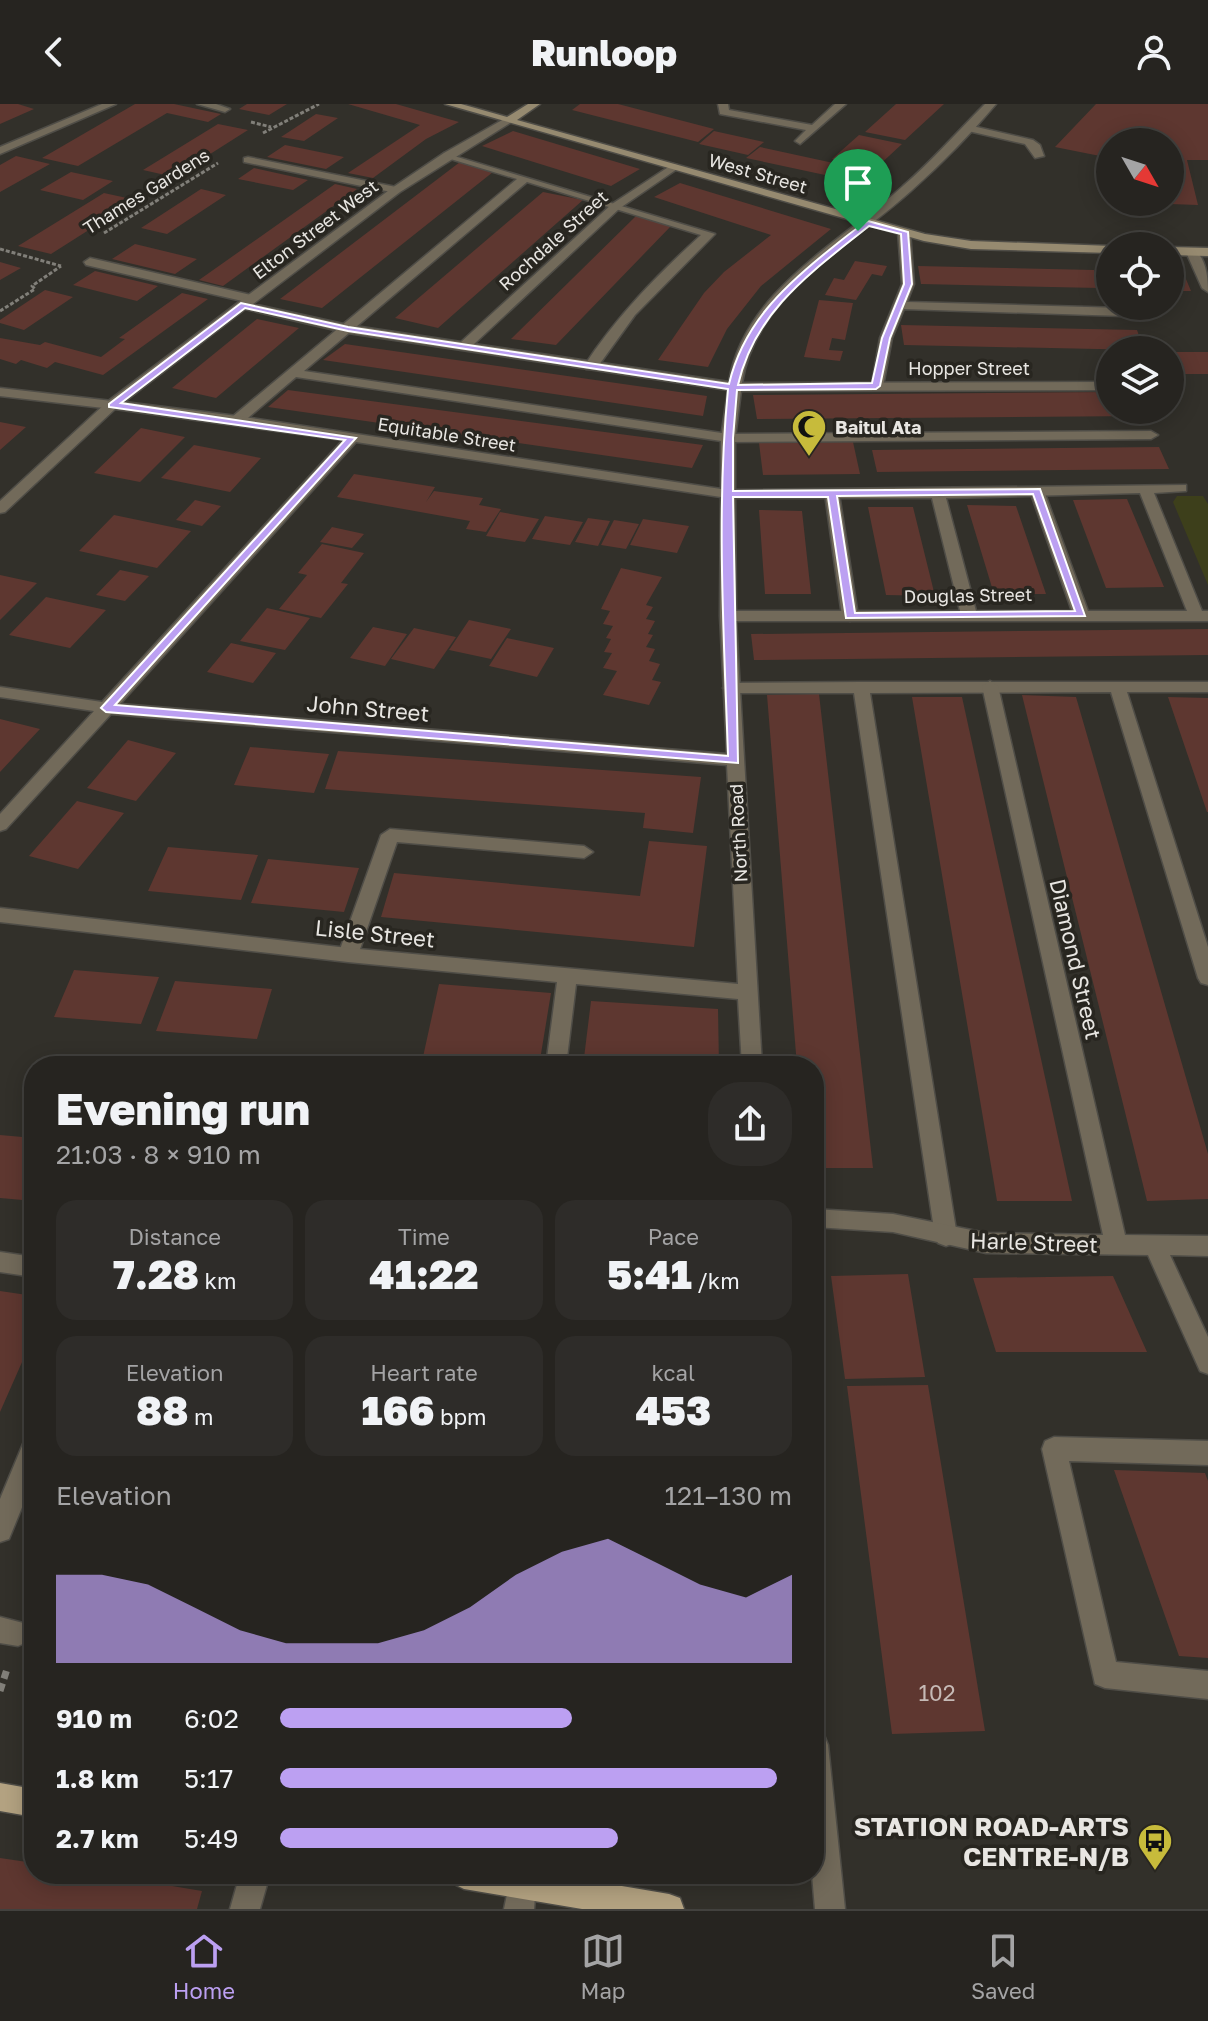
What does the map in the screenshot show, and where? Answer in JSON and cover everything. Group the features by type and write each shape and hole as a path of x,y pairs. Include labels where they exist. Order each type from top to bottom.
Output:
{"main road":[{"path":"0,1797 24,1801"},
{"path":"497,1884 520,1897 669,1909"}],"street":[{"path":"0,151 111,104"},
{"path":"202,104 225,109"},
{"name":"West Street","path":"450,104 904,232 971,245 1096,249"},
{"path":"508,121 535,104"},
{"path":"723,104 724,112 814,128"},
{"path":"800,141 841,104"},
{"name":"North Road","path":"751,1056 728,616 728,438 739,361 753,331 772,305 797,280 868,223 991,104"},
{"name":"Elton Street West","path":"0,509 112,405 396,190 448,155 508,121"},
{"path":"968,128 1029,142 1036,147 1039,156"},
{"path":"448,155 709,234 644,294 613,331 591,366"},
{"path":"248,160 396,190"},
{"name":"Rochdale Street","path":"463,347 616,206 673,167"},
{"path":"237,420 524,179"},
{"path":"876,386 886,338 908,284 904,232"},
{"path":"1184,252 1208,252"},
{"path":"1192,252 1208,288"},
{"name":"Hopper Street","path":"90,262 348,329 733,387 1096,386"},
{"path":"899,305 1096,311"},
{"path":"294,373 728,438 1151,435"},
{"name":"Equitable Street","path":"0,392 237,420 728,494 938,494 1181,488"},
{"path":"0,825 352,438"},
{"path":"1146,490 1202,616"},
{"path":"1037,491 1081,614"},
{"path":"832,494 850,616"},
{"path":"938,494 969,615"},
{"name":"Douglas Street","path":"728,616 1202,616"},
{"name":"Diamond Street","path":"990,686 1116,1244"},
{"path":"1117,686 1208,978"},
{"path":"861,687 946,1236"},
{"path":"731,688 1208,687"},
{"name":"John Street","path":"0,692 106,708 734,760"},
{"path":"348,955 390,835 584,852"},
{"name":"Lisle Street","path":"0,915 567,978 746,992"},
{"path":"557,1056 567,978"},
{"name":"Harle Street","path":"824,1219 893,1223 986,1243 1208,1246"},
{"path":"1154,1244 1208,1363"},
{"path":"0,1262 24,1266"},
{"path":"1208,1453 1054,1449 1105,1674 1208,1685"},
{"path":"0,1530 24,1471"},
{"path":"824,1848 830,1909"},
{"path":"245,1909 252,1884"}],"path":[{"path":"260,134 319,104"},
{"name":"Thames Gardens","path":"93,241 228,157"},
{"path":"0,249 61,266"},
{"name":"Thames Gardens","path":"0,311 35,289 32,286 70,256"}],"green space":[{"path":"1177,496 1203,496 1208,504 1208,585 1173,502"}],"building":[{"path":"0,104 18,104 34,109 0,124"},
{"path":"135,104 174,104 221,114 208,122 167,113 78,166 42,158"},
{"path":"247,104 287,104 269,115 239,109"},
{"path":"348,104 396,104 459,122 426,139 373,178 348,173 420,125"},
{"path":"580,104 618,104 714,129 698,142 572,110"},
{"path":"896,104 944,104 905,140 865,132"},
{"path":"1096,104 1208,104 1208,160 1187,160 1198,205 1184,204 1184,128 1096,128 1096,155 1055,147"},
{"path":"316,114 338,118 304,141 281,137"},
{"path":"218,124 248,130 174,177 143,170"},
{"path":"513,131 640,169 611,186 482,146"},
{"path":"714,131 764,142 748,155 699,144"},
{"path":"859,135 902,144 876,168 869,167 853,181 746,158 760,147 838,164 841,161 832,159"},
{"path":"285,145 344,157 326,169 267,157"},
{"path":"16,156 50,164 0,192 0,165"},
{"path":"460,162 493,172 322,308 280,299"},
{"path":"254,168 308,180 293,190 238,179"},
{"path":"71,172 113,181 83,200 40,190"},
{"path":"680,183 831,229 761,286 727,329 708,367 658,360 704,293 724,272 771,235 654,197"},
{"path":"335,184 357,189 223,286 199,280"},
{"path":"201,189 226,195 167,234 141,228"},
{"path":"543,192 583,200 438,328 395,318"},
{"path":"104,193 136,200 51,254 18,246"},
{"path":"636,216 671,226 556,345 511,339"},
{"path":"135,244 197,259 175,274 112,259"},
{"path":"855,261 887,266 882,276 872,274 856,300 825,295 834,278 844,280"},
{"path":"0,262 21,268 0,280"},
{"path":"918,266 1094,270 1096,277 1096,288 921,284"},
{"path":"95,271 158,286 137,301 73,285"},
{"path":"1184,274 1191,291 1184,291"},
{"path":"45,290 73,297 24,330 0,323 0,320"},
{"path":"182,293 208,299 103,375 55,362 47,368 21,360 16,364 0,359 0,338 40,345 45,342 101,357 125,339 119,338"},
{"path":"819,300 853,303 845,340 832,338 829,350 843,351 840,361 804,357"},
{"path":"257,319 299,328 216,398 172,388"},
{"path":"901,325 1137,330 1139,336 1096,336 1096,349 904,345"},
{"path":"345,344 707,396 703,416 323,360"},
{"path":"1184,352 1208,352 1208,374 1184,374"},
{"path":"288,390 703,445 692,468 268,407"},
{"path":"1096,392 1096,416 757,419 753,395"},
{"path":"0,422 26,427 0,450"},
{"path":"141,428 185,437 140,482 94,473"},
{"name":"Baitul Ata","path":"853,442 860,474 763,475 759,443"},
{"path":"194,445 261,458 230,492 161,478"},
{"path":"1159,447 1169,469 877,472 872,450"},
{"path":"354,474 435,487 426,502 434,491 483,498 479,505 501,509 486,532 466,529 470,521 337,497"},
{"path":"1127,499 1164,587 1106,588 1073,500"},
{"path":"195,500 221,506 202,526 176,520"},
{"path":"967,505 1016,506 1046,594 994,594"},
{"path":"868,507 913,507 935,596 886,595"},
{"path":"759,510 802,511 811,594 765,594"},
{"path":"500,512 539,519 525,542 486,536"},
{"path":"114,515 191,531 157,568 79,551"},
{"path":"545,516 583,522 570,545 532,539"},
{"path":"588,518 610,521 598,546 575,542"},
{"path":"643,519 689,526 677,553 630,545"},
{"path":"614,520 639,524 626,549 601,545"},
{"path":"332,527 364,534 352,548 320,542"},
{"path":"322,544 364,553 341,583 348,584 321,618 279,609 307,575 298,573"},
{"path":"621,568 662,577 646,605 653,607 646,619 655,621 648,634 653,635 646,647 655,649 649,661 660,664 652,680 661,682 649,705 603,695 617,671 603,668 612,653 604,652 611,639 606,638 613,626 603,624 610,611 601,609"},
{"path":"120,570 149,576 125,601 96,595"},
{"path":"0,575 37,583 0,620"},
{"path":"46,597 106,610 70,648 9,635"},
{"path":"267,608 310,618 285,650 240,641"},
{"path":"469,620 511,629 491,659 449,650"},
{"path":"373,627 407,634 385,666 350,658"},
{"path":"414,628 456,637 434,669 391,659"},
{"path":"1208,629 1208,655 754,660 751,634"},
{"path":"507,638 554,648 537,677 489,666"},
{"path":"231,643 276,653 253,683 207,672"},
{"path":"819,694 873,1168 824,1168 824,1056 796,1056 767,695"},
{"path":"1022,695 1076,697 1208,1154 1208,1199 1147,1201"},
{"path":"912,697 962,697 1072,1201 997,1201"},
{"path":"1168,697 1208,698 1208,812 1207,812"},
{"path":"0,719 40,729 0,772"},
{"path":"128,740 176,753 136,801 87,788"},
{"path":"250,747 329,754 314,793 234,785"},
{"path":"338,751 701,777 693,833 643,828 645,813 325,789"},
{"path":"77,801 124,813 78,869 29,856"},
{"path":"649,841 707,846 694,947 381,917 394,873 640,896"},
{"path":"168,847 258,855 241,900 148,891"},
{"path":"268,859 359,868 344,912 251,903"},
{"path":"74,970 159,977 141,1024 54,1017"},
{"path":"175,981 272,989 257,1039 156,1031"},
{"path":"439,984 551,993 541,1056 423,1056"},
{"path":"591,1001 718,1009 719,1056 584,1056"},
{"path":"0,1135 24,1137 24,1200 0,1198"},
{"path":"908,1274 925,1377 845,1379 831,1276"},
{"path":"1113,1276 1147,1352 996,1352 973,1278"},
{"path":"0,1291 24,1295 24,1358 0,1412"},
{"path":"928,1385 985,1731 892,1734 847,1386"},
{"path":"1114,1470 1205,1473 1208,1481 1208,1658 1179,1656"},
{"path":"0,1858 24,1862 24,1884 160,1884 202,1891 197,1909 0,1909"}],"place":[{"name":"Baitul Ata","path":"809,458"},
{"name":"STATION ROAD-ARTS CENTRE-N/B","path":"1155,1872"}],"route":[{"path":"858,231 797,280 772,305 753,331 739,361 733,387 348,329 243,305 112,405 352,438 106,708 734,760 728,616 728,494 1037,491 1081,614 850,616 832,494 728,494 728,438 733,387 876,386 891,322 908,284 904,232 868,223 858,231"}]}
